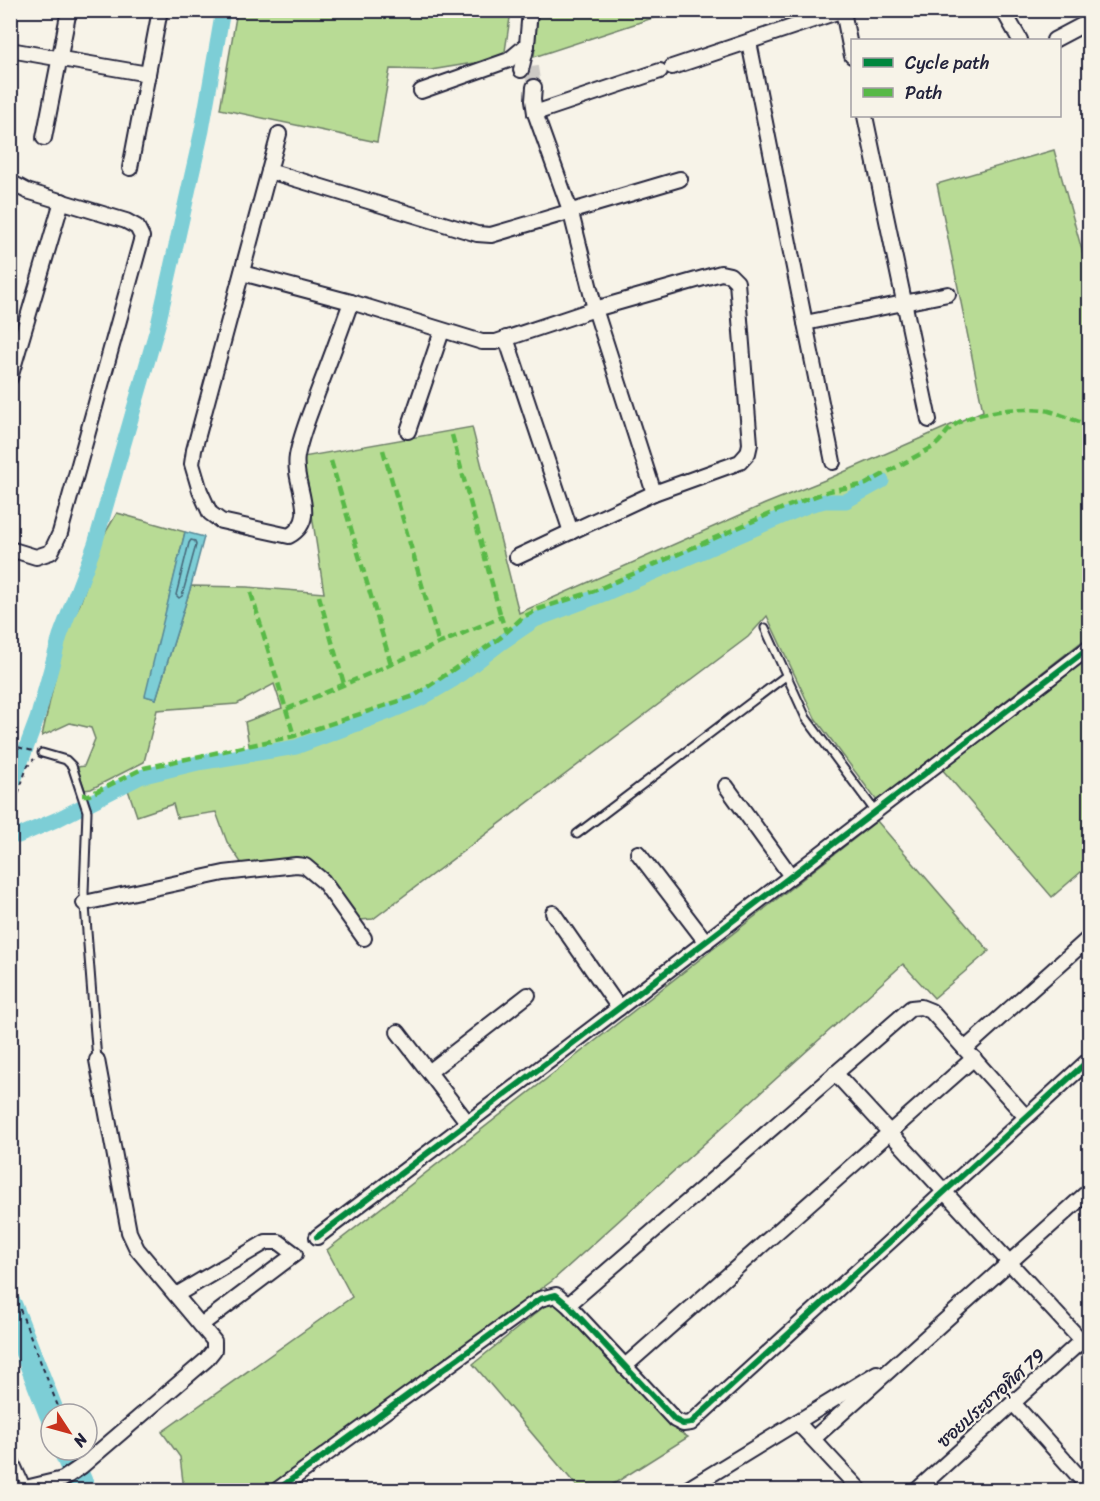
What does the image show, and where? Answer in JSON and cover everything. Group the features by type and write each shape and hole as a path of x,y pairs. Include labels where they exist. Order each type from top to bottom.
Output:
{"street":[{"path":"44,138 69,10"},
{"path":"130,168 160,10"},
{"path":"526,68 530,55 527,45 530,10"},
{"path":"1003,10 1019,39"},
{"path":"654,494 595,309 571,213 532,98 666,69 843,11 851,51"},
{"path":"1056,39 1089,21"},
{"path":"749,42 833,462"},
{"path":"421,91 509,60 527,45"},
{"path":"10,50 148,75"},
{"path":"865,117 929,420"},
{"path":"279,134 194,450 192,464 200,491 210,513 221,521 290,536 300,530 306,518 297,471 297,457 304,430 351,302"},
{"path":"269,171 477,234 491,235 680,179"},
{"path":"10,182 27,191 126,221 137,227 142,237 60,533 51,552 36,557 10,549"},
{"path":"10,378 62,201"},
{"path":"242,273 351,302 482,342 496,342 595,309 721,273 730,274 737,282 750,444 748,453 740,462 654,494 517,557"},
{"path":"805,322 948,294"},
{"path":"408,431 442,331"},
{"path":"506,338 571,532"},
{"path":"317,1237 706,942 1089,647"},
{"path":"726,786 791,876"},
{"path":"638,853 706,942"},
{"path":"84,903 224,873 296,865 306,866 323,881 364,938"},
{"path":"553,913 619,1008"},
{"path":"624,1367 889,1133 1089,937"},
{"path":"429,1072 528,995"},
{"path":"568,1305 911,1008 921,1007 931,1011 1026,1117"},
{"path":"398,1032 468,1123"},
{"path":"22,1489 63,1479 82,1466 206,1360 214,1350 214,1341 137,1249 129,1232 98,1059"},
{"path":"277,1491 540,1299 556,1295 675,1420 683,1424 691,1423 1089,1059"},
{"path":"835,1073 1009,1263 1086,1342"},
{"path":"813,1439 1089,1190"},
{"path":"176,1295 266,1242 279,1242 295,1254 201,1325"},
{"name":"ซอยประชาอุทิศ 79","path":"917,1491 1013,1403 1086,1342"},
{"path":"686,1491 907,1354"},
{"path":"1013,1403 1089,1489"},
{"path":"797,1422 860,1491"}],"lane":[{"path":"765,628 806,718 875,811"},
{"path":"577,834 787,675"},
{"path":"42,753 72,766 87,811 84,903 98,1059"},
{"path":"10,1450 22,1489"}],"path":[{"path":"10,745 40,753 27,767 10,819"},
{"path":"10,1284 56,1402"}],"green space":[{"path":"538,10 674,11 534,57"},
{"path":"237,11 511,11 504,58 431,70 390,69 377,142 220,109"},
{"path":"1054,150 1083,254 1089,253 1089,636 877,801 815,718 767,616 748,637 373,919 360,920 326,878 292,860 242,864 227,842 216,812 177,818 173,804 137,816 125,781 157,768 250,751 245,722 282,708 274,684 237,704 157,710 144,762 91,789 85,790 77,767 84,766 95,739 91,728 70,723 42,736 65,633 80,604 101,540 117,513 185,532 146,696 156,699 191,586 247,587 324,593 303,457 472,427 519,613 983,411 937,184"},
{"path":"1084,659 1089,666 1089,865 1052,897 941,768"},
{"path":"877,821 989,951 934,998 903,964 552,1281 264,1490 184,1490 180,1457 162,1432 352,1297 327,1250"},
{"path":"546,1305 560,1305 566,1308 670,1426 688,1437 604,1490 580,1490 473,1364"}],"water":[{"path":"185,532 204,537 156,699 145,696"}],"waterway":[{"path":"10,791 37,719 60,636 95,544 158,325 202,130 223,10"},
{"path":"10,834 18,836 58,819 140,777 198,763 296,747 389,712 422,698 453,680 535,620 604,594 809,505 825,501 846,501 882,481"},
{"path":"10,1307 47,1402"},
{"path":"71,1462 83,1490"}],"tunnel":[{"path":"531,67 534,87"}],"marked path":[{"path":"82,795 89,795 144,768 294,736 414,696 500,638 523,617 539,609 594,591 783,508 829,491 866,484 933,447 953,426 962,421 986,413 1027,409 1049,411 1090,426"},
{"path":"452,435 501,617"},
{"path":"383,450 439,644"},
{"path":"331,461 391,664"},
{"path":"251,593 294,736"},
{"path":"319,596 344,684"},
{"path":"287,709 501,617 506,632"}],"cycle path":[{"path":"317,1237 1090,647"},
{"path":"277,1490 540,1299 556,1295 675,1420 683,1424 691,1423 1090,1059"}]}
